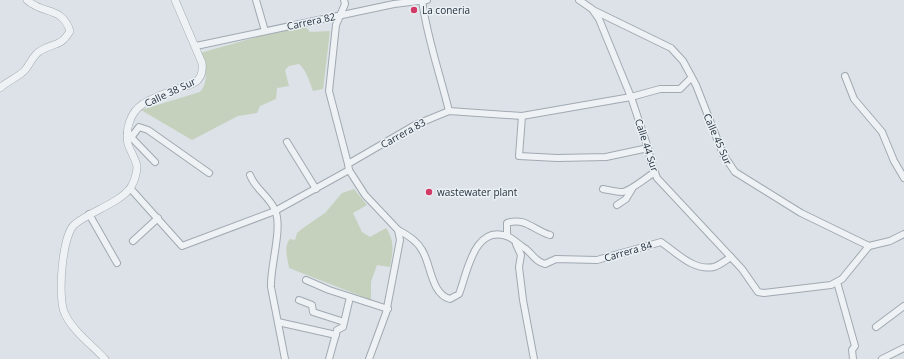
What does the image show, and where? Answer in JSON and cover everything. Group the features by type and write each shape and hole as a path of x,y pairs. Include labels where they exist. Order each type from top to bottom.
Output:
{"street":[{"path":"0,88 25,70 33,56 41,50 58,45 65,40 70,31 66,20 61,16 36,7 27,0"},
{"name":"Calle 38 Sur","path":"128,134 129,120 142,104 198,81 203,70 196,46 175,0"},
{"path":"256,0 264,31"},
{"path":"344,0 345,4 336,25 329,91 348,167 365,195 398,230 412,238 422,250 434,282 446,298 452,299 459,294 469,261 480,243 490,236 507,236 507,223 526,222 550,235"},
{"path":"424,0 432,48 436,58 449,111"},
{"name":"Carrera 82","path":"196,46 339,15 394,4 424,0"},
{"name":"Calle 44 Sur","path":"579,0 592,10 599,19 631,97 648,148 650,162 655,172 664,186 731,257 758,292 764,293 825,286 837,282"},
{"name":"Calle 45 Sur","path":"592,10 671,48 683,61 723,154 735,172 801,213 869,246"},
{"path":"845,76 854,99 882,132 904,178"},
{"name":"Carrera 83","path":"158,218 182,246 275,211 316,189 415,125 449,111 522,116 631,97 660,89 680,89 691,78"},
{"path":"522,116 519,156 556,158 606,156 648,148"},
{"path":"128,134 133,135 139,127 148,130 209,173"},
{"path":"128,134 155,162"},
{"path":"105,359 63,312 60,298 64,253 66,242 74,225 89,214 118,198 130,188 134,180 137,166 128,144 128,134"},
{"path":"287,142 316,189"},
{"path":"617,205 626,199 635,184 655,172"},
{"path":"250,175 253,183 266,197 275,211 277,223 270,277 273,301 285,359"},
{"path":"130,188 158,218 133,241"},
{"path":"603,189 624,192 632,189"},
{"path":"89,214 118,263"},
{"path":"369,359 377,343 388,309 398,257 400,240 398,230"},
{"path":"853,359 852,350 855,346 837,282 842,279 869,246 890,241 904,234"},
{"name":"Carrera 84","path":"507,236 516,244 527,250 539,262 545,264 556,259 598,260 661,242 683,259 700,265 716,266 731,257"},
{"path":"516,244 521,255 519,267 523,300 534,359"},
{"path":"306,280 329,290 388,309"},
{"path":"329,359 336,335 344,322 350,296"},
{"path":"299,300 312,305 313,312 344,322"},
{"path":"876,327 904,306"},
{"path":"278,322 336,335"},
{"path":"882,359 904,348"}],"green space":[{"path":"303,24 310,32 330,31 323,89 313,91 306,73 299,64 289,66 285,70 289,86 277,88 276,99 260,106 257,113 238,116 192,140 141,110 200,92 205,83 206,73 200,53"},
{"path":"354,189 367,205 353,213 362,232 370,237 386,228 392,242 390,267 377,265 371,282 371,300 289,268 287,257 286,249 290,239 295,240 297,233 325,213 342,193"}],"place":[{"name":"La coneria","path":"414,10"},
{"name":"wastewater plant","path":"429,192"}]}
